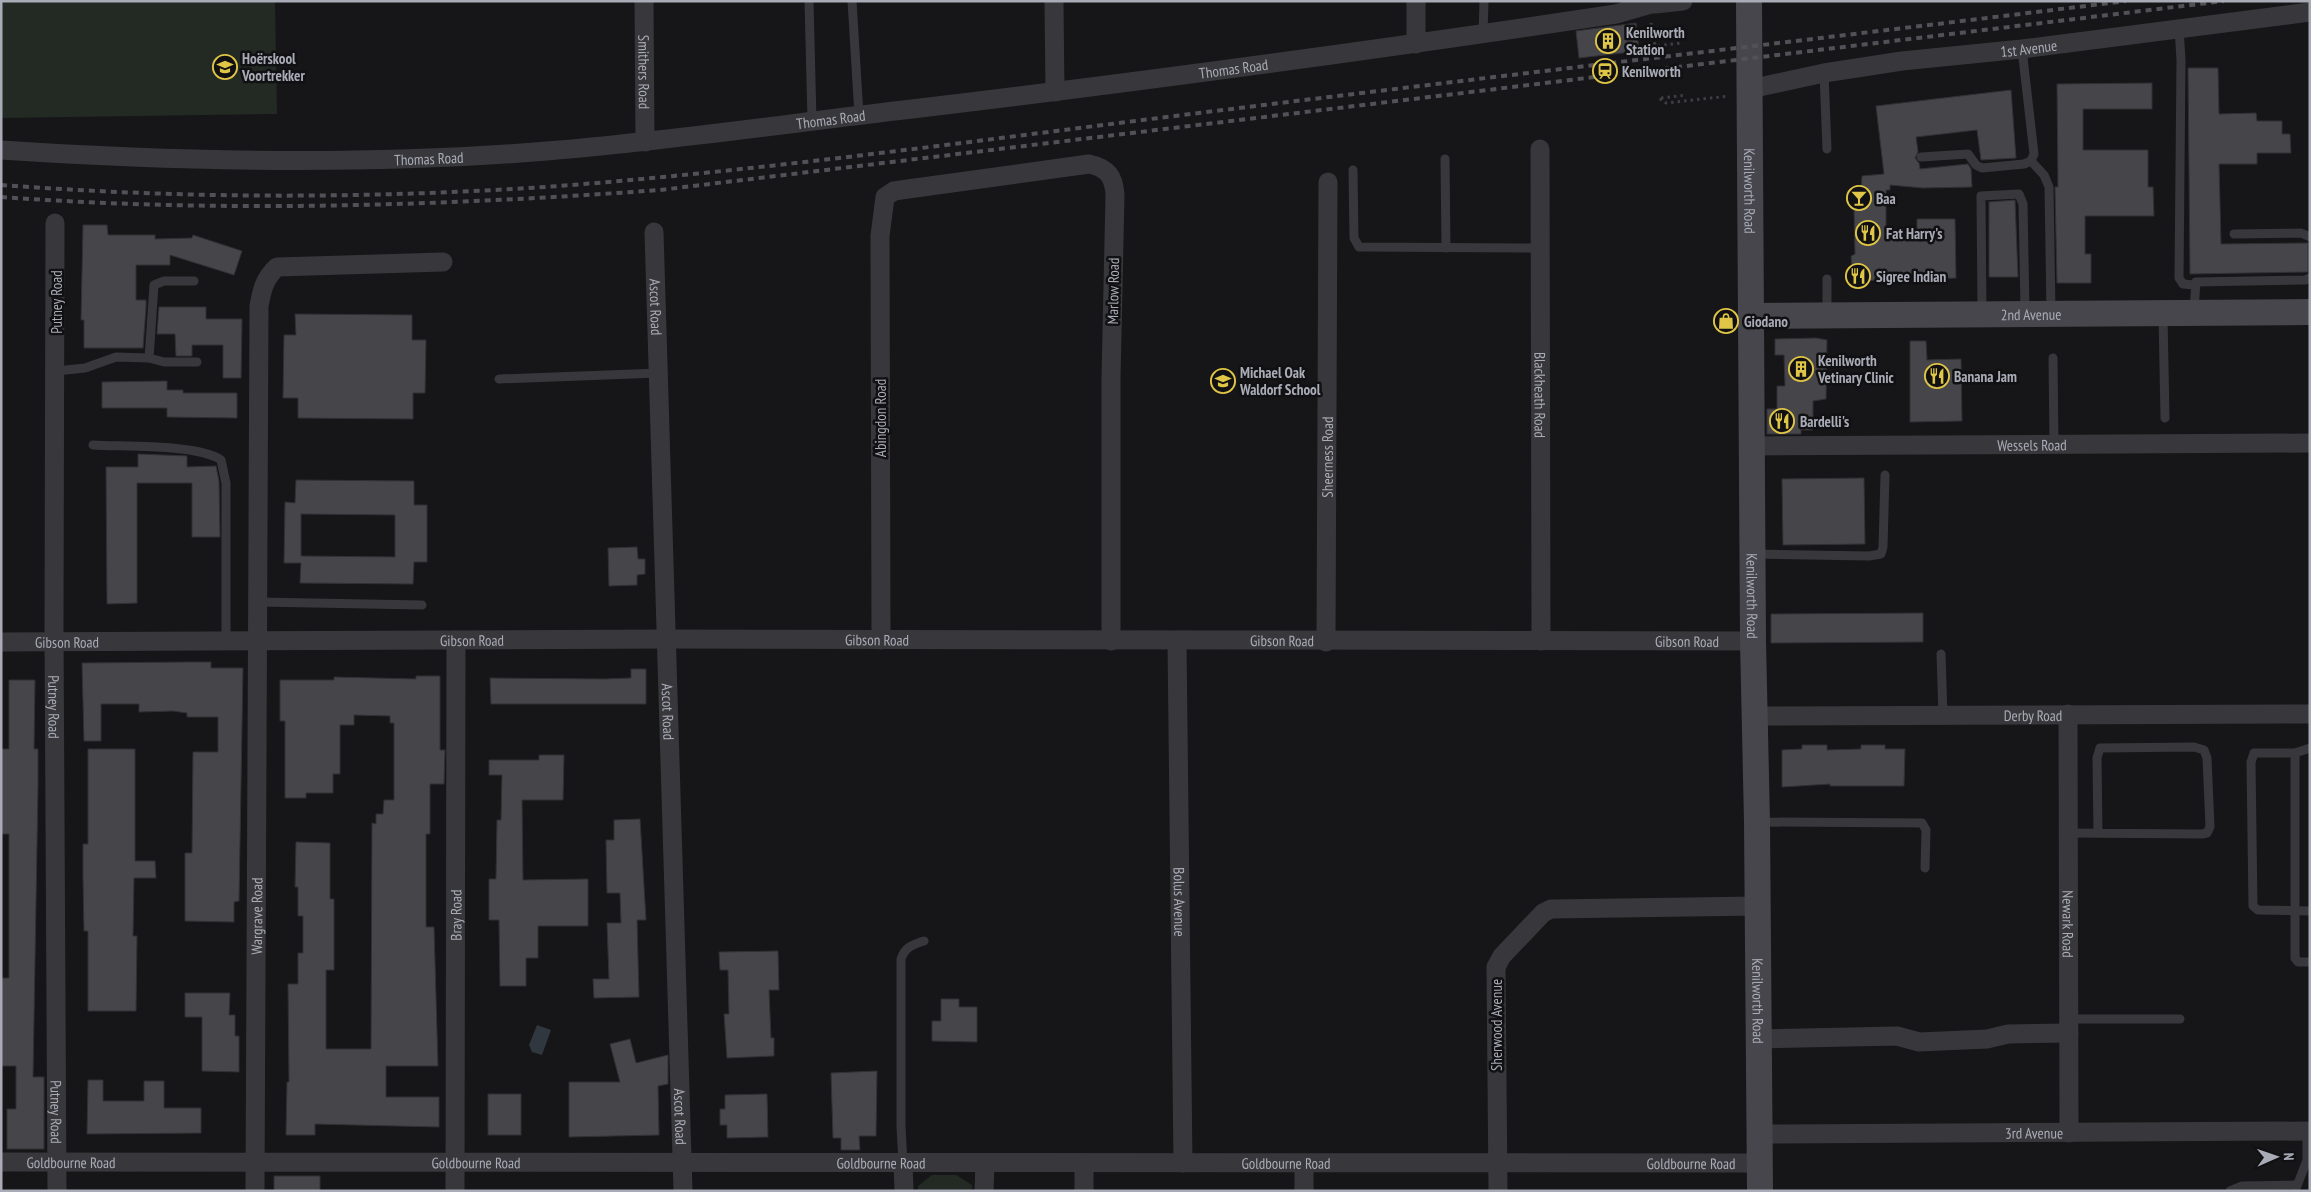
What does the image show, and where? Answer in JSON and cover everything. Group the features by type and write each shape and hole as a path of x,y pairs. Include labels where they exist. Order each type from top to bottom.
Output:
{"street":[{"name":"Smithers Road","path":"644,1 645,142"},
{"path":"1054,1 1055,92"},
{"path":"1416,1 1416,44"},
{"name":"Thomas Road","path":"1,150 136,158 269,161 400,159 543,152 645,142 812,120 1055,92 1416,44 1616,14 1683,1"},
{"name":"Kenilworth Road","path":"1750,1 1744,92 1752,316 1753,641 1757,822 1760,1191"},
{"name":"1st Avenue","path":"1744,92 1824,73 1902,61 2022,49 2310,12"},
{"name":"Blackheath Road","path":"1540,149 1541,641"},
{"name":"Marlow Road","path":"885,197 894,191 908,188 1089,164 1100,166 1109,172 1114,181 1111,641"},
{"name":"Sheerness Road","path":"1326,642 1328,182"},
{"name":"Abingdon Road","path":"881,640 880,236 885,197"},
{"name":"Putney Road","path":"55,223 54,642 57,1191"},
{"name":"Ascot Road","path":"654,232 683,1191"},
{"name":"Wargrave Road","path":"255,1191 259,306 262,287 268,276 277,267 443,262"},
{"name":"2nd Avenue","path":"1752,316 2310,312"},
{"name":"Wessels Road","path":"1753,446 2310,443"},
{"name":"Gibson Road","path":"1,642 667,639 1326,642 1753,641"},
{"name":"Bray Road","path":"455,1191 456,640"},
{"name":"Bolus Avenue","path":"1177,641 1182,1163"},
{"name":"Newark Road","path":"2068,714 2069,1133"},
{"name":"Derby Road","path":"1755,716 2310,714"},
{"name":"Sherwood Avenue","path":"1498,1191 1496,967 1502,956 1543,913 1556,908 1758,906"},
{"path":"1759,1039 1897,1036 1919,1042 1987,1039 2008,1034 2069,1026"},
{"name":"3rd Avenue","path":"1759,1134 2308,1131"},
{"name":"Goldbourne Road","path":"1,1162 1760,1163"},
{"path":"903,1163 904,1191"},
{"path":"984,1191 985,1164"},
{"path":"1084,1164 1084,1191"},
{"path":"1304,1164 1304,1191"}],"lane":[{"path":"809,1 812,120"},
{"path":"852,1 860,115"},
{"path":"1483,34 1484,1"},
{"path":"2179,28 2181,70 2179,278 2183,284 2194,285 2198,282 2305,280 2310,278"},
{"path":"1921,157 1968,154 1976,165 1982,168 2024,164 2030,161 2034,154 2022,49"},
{"path":"1824,73 1827,149"},
{"path":"1445,159 1446,248"},
{"path":"2030,161 2044,175 2050,187 2051,314"},
{"path":"1353,170 1354,238 1359,247 1541,248"},
{"path":"1982,314 1981,196 2019,194 2023,204 2025,314"},
{"path":"2234,234 2301,233 2310,237"},
{"path":"1827,279 1827,314"},
{"path":"149,358 154,285 164,280 194,281"},
{"path":"2194,285 2194,313"},
{"path":"2163,313 2165,418"},
{"path":"56,371 85,368 116,357 149,358 164,362 197,362"},
{"path":"2053,358 2054,444"},
{"path":"499,379 659,373"},
{"path":"93,446 212,454 221,460 226,483 226,641"},
{"path":"1754,554 1869,556 1881,554 1883,547 1885,475"},
{"path":"258,602 422,605"},
{"path":"1941,654 1943,716"},
{"path":"2068,833 2098,833 2207,833 2210,827 2207,758 2204,750 2194,747 2100,748 2097,758 2098,833"},
{"path":"2310,748 2295,753 2254,753 2251,762 2253,906 2258,910 2310,911"},
{"path":"2295,753 2295,958 2298,962 2310,962"},
{"path":"1757,822 1922,823 1926,830 1925,868"},
{"path":"903,1163 901,1127 901,959 908,947 924,941"},
{"path":"2069,1026 2180,1019"},
{"path":"2230,1191 2242,1186 2295,1188 2307,1160 2308,1131"}],"path":[{"path":"1650,7 1654,46 1681,43"},
{"path":"1686,95 1661,98 1661,100 1666,103 1699,101 1744,92"}],"shaded area":[{"path":"1,1 275,1 277,114 1,118"},
{"path":"537,1025 551,1030 542,1055 532,1052 529,1045"},
{"path":"932,1175 956,1175 972,1185 972,1191 918,1191 918,1186"}],"building":[{"name":"Kenilworth Station","path":"1636,23 1639,51 1579,58 1576,31"},
{"path":"2188,68 2218,68 2219,114 2256,113 2257,121 2282,121 2282,134 2290,134 2291,153 2257,153 2257,164 2219,164 2221,244 2308,243 2308,272 2190,274"},
{"path":"2152,83 2152,109 2083,109 2083,150 2148,150 2148,187 2153,187 2154,216 2085,216 2085,254 2091,254 2091,283 2057,283 2055,187 2058,187 2057,84"},
{"path":"2011,90 2016,158 1981,160 1977,130 1916,137 1918,152 1915,158 1919,163 1920,169 1968,164 1971,169 1972,187 1923,188 1890,185 1890,190 1886,190 1886,229 1917,229 1917,219 1955,219 1956,278 1853,281 1851,256 1855,254 1854,209 1857,209 1857,196 1861,196 1862,176 1884,174 1876,106"},
{"path":"2015,200 2018,277 1989,277 1989,202"},
{"path":"83,225 107,225 108,235 155,235 155,239 192,238 193,235 242,251 234,275 170,255 170,265 136,265 136,300 146,300 143,348 84,348 84,320 81,320"},
{"path":"159,307 206,307 206,319 242,319 241,378 223,378 223,345 192,345 192,356 176,356 175,334 157,334"},
{"path":"295,314 412,315 412,340 426,340 425,393 413,393 413,419 298,418 298,398 283,398 284,335 296,335"},
{"name":"Kenilworth Vetinary Clinic","path":"1816,338 1827,340 1826,399 1813,401 1813,430 1801,430 1801,434 1767,434 1767,409 1777,409 1777,386 1785,386 1784,355 1775,355 1775,339"},
{"path":"1910,341 1926,341 1927,360 1961,359 1962,421 1910,422"},
{"path":"167,381 167,390 183,390 183,393 237,393 237,418 167,417 167,408 102,408 102,382"},
{"path":"138,454 187,456 187,467 216,466 219,481 220,537 192,537 192,483 137,483 137,603 107,604 106,467 138,467"},
{"path":"1864,478 1865,544 1783,545 1782,479"},
{"path":"296,480 414,481 414,505 427,505 427,562 414,562 413,584 300,583 301,563 284,563 285,502 295,503","holes":["301,514 395,515 395,557 301,556"]},
{"path":"637,547 638,559 645,559 645,574 637,575 637,585 609,586 608,548"},
{"path":"1923,613 1923,642 1771,643 1771,614"},
{"path":"211,662 211,668 243,668 239,901 234,902 234,922 185,921 185,853 192,853 193,752 218,752 218,717 187,717 187,713 173,711 139,712 139,704 101,704 101,741 84,741 82,663"},
{"path":"631,669 646,669 646,704 491,704 490,678 631,678"},
{"path":"416,676 440,676 440,750 445,750 444,784 430,784 430,834 426,834 426,927 434,927 438,1066 386,1066 386,1097 439,1097 439,1127 315,1124 315,1135 286,1135 287,1082 289,1082 288,984 298,984 298,953 303,953 303,916 298,916 298,887 295,887 296,842 330,843 330,899 334,899 334,970 326,970 326,1049 371,1049 372,823 376,824 376,814 383,814 384,800 394,800 394,723 390,723 390,716 354,715 354,725 340,725 340,774 333,774 333,793 306,793 306,798 285,798 285,721 280,721 280,680 334,680 334,677 416,679"},
{"path":"9,680 35,680 34,749 38,749 38,786 33,1077 44,1077 44,1149 7,1149 7,1109 16,1109 16,1066 1,1066 1,978 9,978 9,834 1,834 1,749 9,749"},
{"path":"1802,745 1827,745 1827,750 1861,749 1861,745 1885,745 1885,749 1905,749 1904,786 1830,786 1830,784 1782,787 1782,750 1802,749"},
{"path":"88,749 135,749 135,861 155,861 156,878 134,878 133,936 137,936 136,1011 88,1011 88,931 84,931 83,844 88,844"},
{"path":"539,755 564,755 563,800 522,800 523,880 588,879 588,926 538,926 538,958 526,958 526,986 500,986 499,920 489,920 489,879 496,879 497,820 501,820 502,775 489,775 489,760 539,760"},
{"path":"640,819 646,920 637,920 639,997 594,998 593,979 609,979 607,923 621,923 620,893 607,893 606,840 614,840 614,820"},
{"path":"778,951 779,990 769,990 771,1038 774,1038 774,1056 727,1058 724,1014 729,1014 728,970 720,970 719,952"},
{"path":"185,993 230,993 229,1015 235,1015 235,1036 239,1036 239,1072 202,1071 202,1017 185,1017"},
{"path":"941,999 959,999 959,1007 977,1007 977,1042 932,1041 932,1021 941,1021"},
{"path":"630,1039 636,1063 668,1055 668,1084 658,1086 659,1135 569,1137 569,1082 620,1082 610,1044"},
{"path":"877,1071 876,1136 859,1136 860,1150 841,1150 841,1138 833,1138 831,1073"},
{"path":"88,1080 103,1080 103,1101 144,1101 144,1081 164,1081 164,1108 201,1108 201,1133 87,1134"},
{"path":"488,1094 521,1094 521,1135 488,1135"},
{"path":"767,1094 768,1137 727,1138 727,1125 720,1125 720,1109 725,1109 725,1095"},
{"path":"274,1176 320,1176 320,1191 274,1191"}],"railway":[{"path":"1,185 141,193 280,196 420,193 559,186 831,159 1359,93 2126,1"},
{"path":"1,197 166,205 330,206 578,196 660,190 2224,1"}],"place":[{"name":"Kenilworth Station","path":"1608,41"},
{"name":"Hoërskool Voortrekker","path":"225,67"},
{"name":"Kenilworth","path":"1605,71"},
{"name":"Baa","path":"1859,198"},
{"name":"Fat Harry's","path":"1868,233"},
{"name":"Sigree Indian","path":"1858,276"},
{"name":"Giodano","path":"1726,321"},
{"name":"Kenilworth Vetinary Clinic","path":"1801,369"},
{"name":"Banana Jam","path":"1937,376"},
{"name":"Michael Oak Waldorf School","path":"1223,381"},
{"name":"Bardelli's","path":"1782,421"}]}
